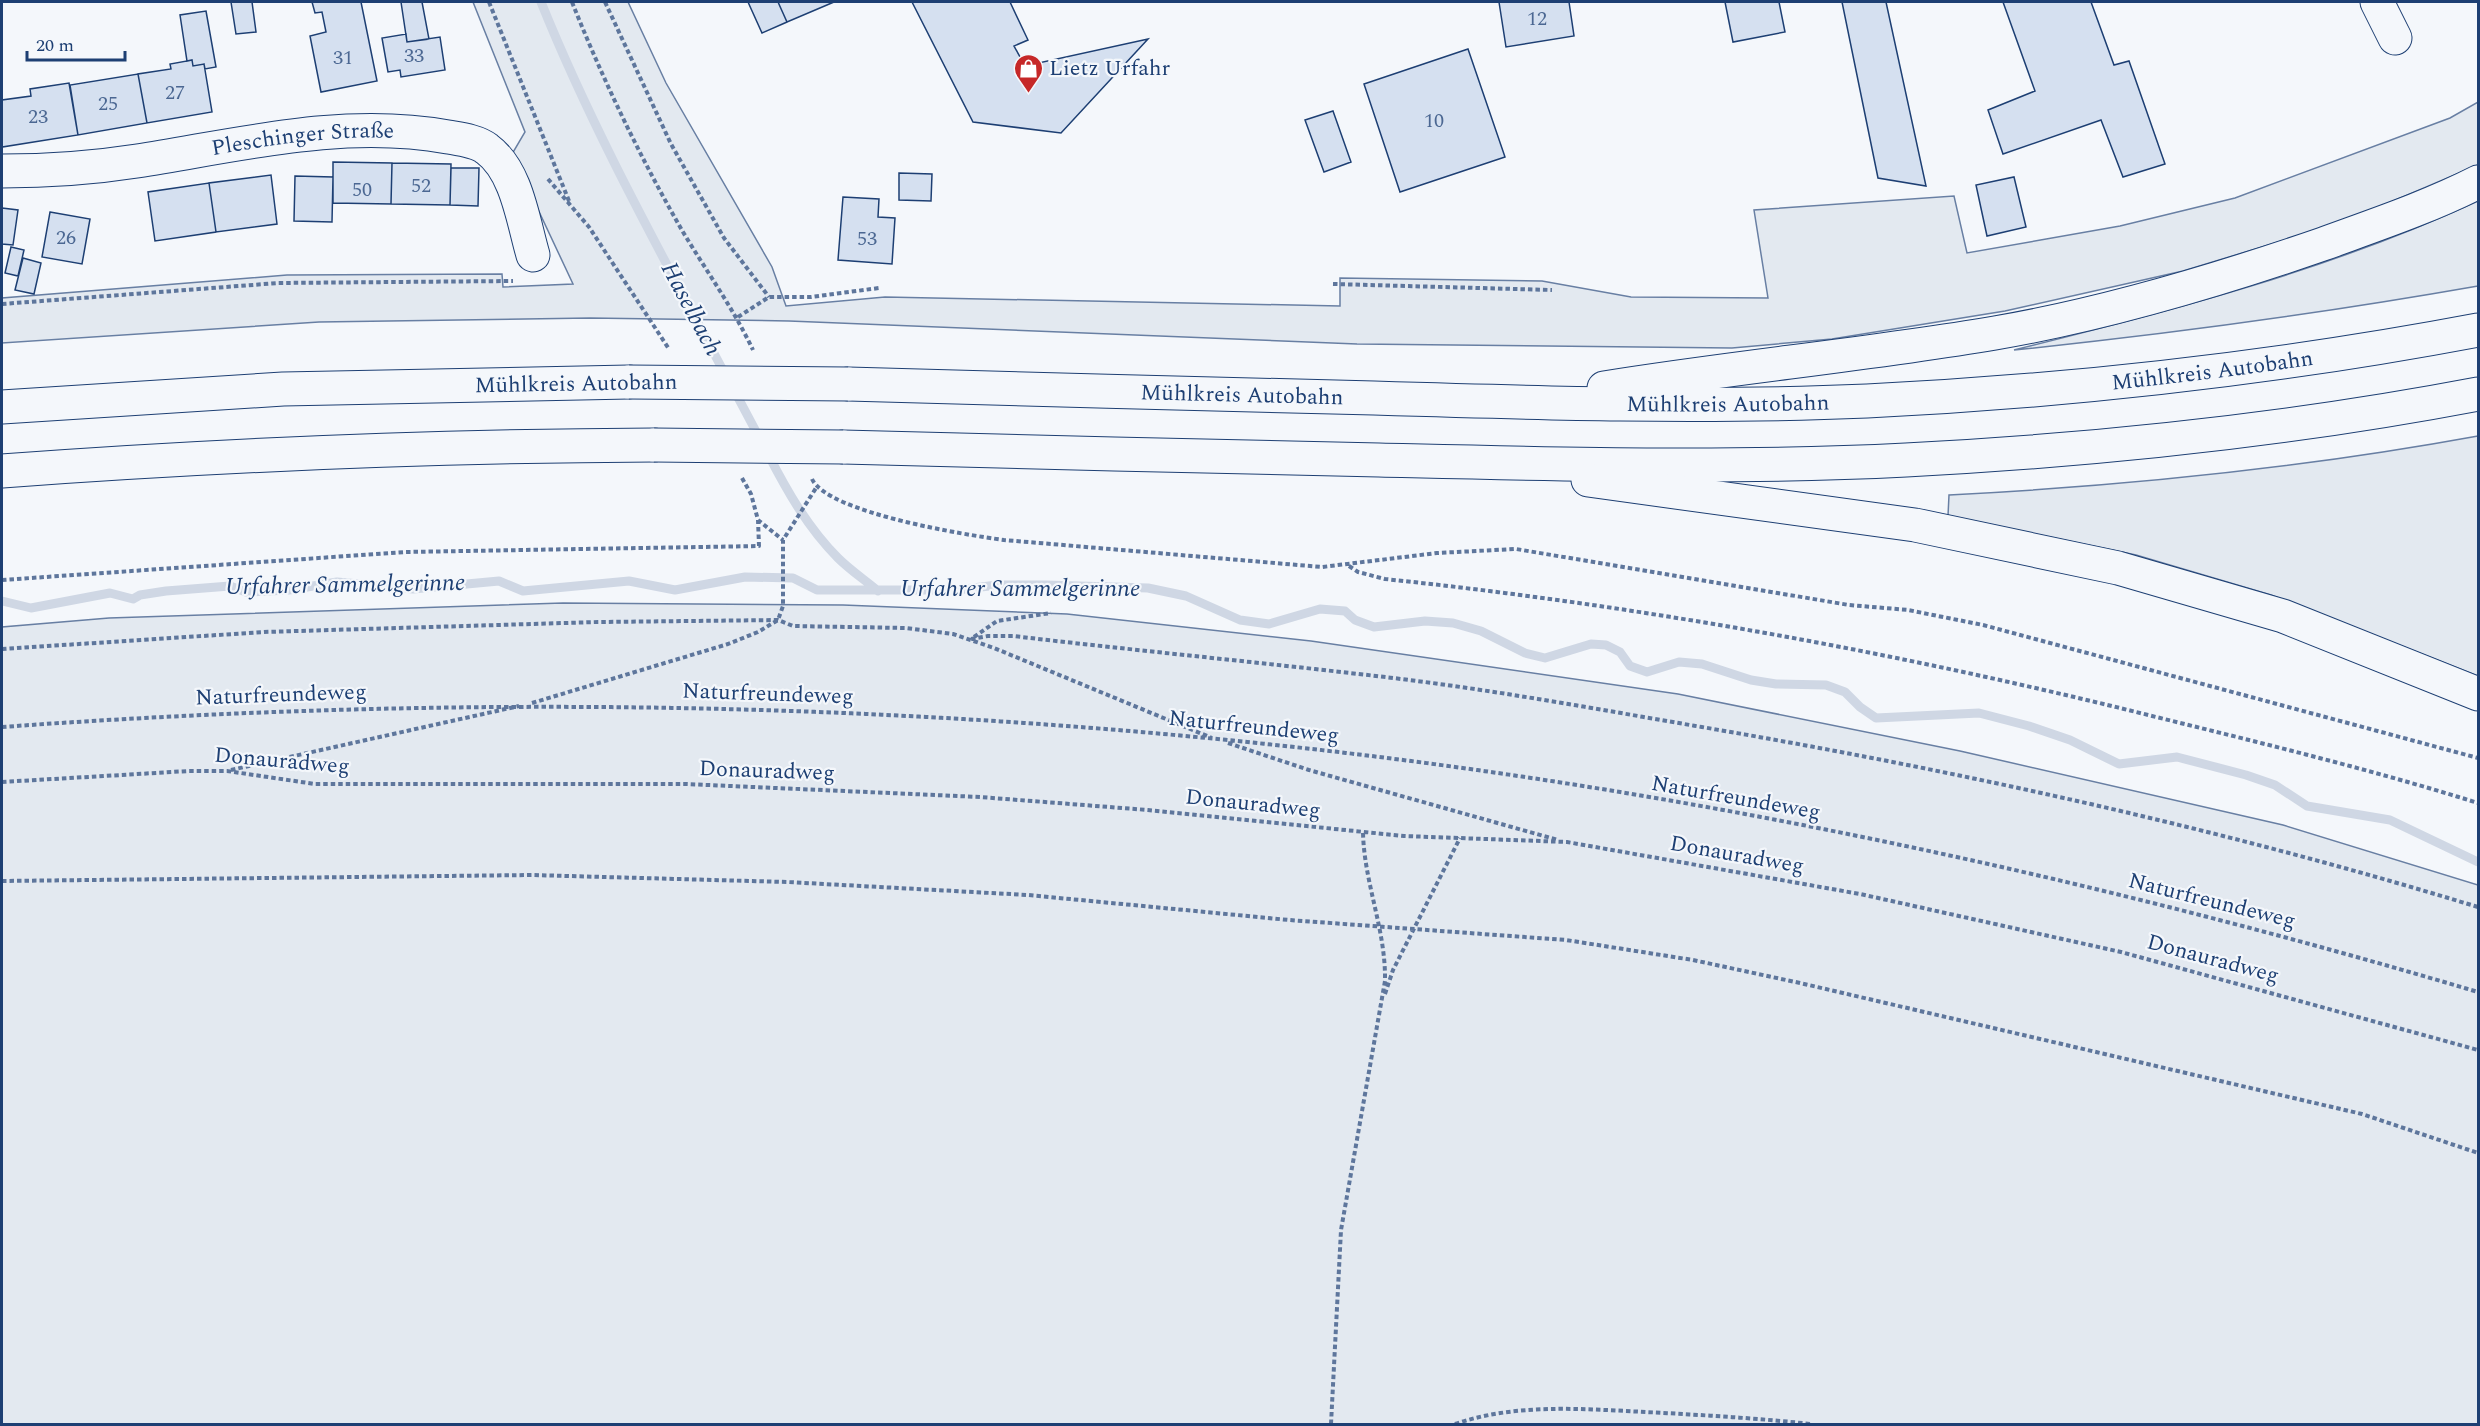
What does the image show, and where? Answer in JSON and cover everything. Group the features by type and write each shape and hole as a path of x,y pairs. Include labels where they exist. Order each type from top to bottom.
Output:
{"main road":[{"path":"2377,2 2395,38"},
{"name":"Pleschinger Straße","path":"2,171 54,171 137,161 285,135 348,131 426,133 486,148 503,166 515,194 533,255"},
{"path":"1520,402 1694,374 1818,360 1997,333 2111,309 2278,260 2372,226 2478,182"},
{"name":"Mühlkreis Autobahn","path":"2,407 283,389 630,382 848,384 1643,405 1864,401 2020,391 2198,373 2364,350 2478,330"},
{"path":"2,471 354,449 654,445 843,447 1476,462 1904,460 2066,449 2254,430 2478,394"},
{"path":"1476,462 1727,501 1915,525 2077,558 2283,616 2478,694"}],"path":[{"path":"489,2 571,204 616,265 654,323"},
{"path":"572,2 623,115 666,201 738,317 769,297 811,297 879,288"},
{"path":"605,2 671,144 724,238 769,297"},
{"path":"2,304 278,283 532,281 533,255"},
{"path":"1333,284 1552,290"},
{"path":"227,771 526,705 728,644 758,632 778,620 783,606 783,540 816,488 849,506 862,510 968,535 1004,540 1297,566 1349,566 1437,553 1516,549 1849,605 1908,610 1983,625 2478,758"},
{"path":"2,580 405,552 759,546 758,520"},
{"path":"1349,566 1358,572 1385,579 1621,608 1882,653 2211,729 2334,760 2478,803"},
{"path":"971,639 997,621 1050,613"},
{"path":"2,649 276,632 778,620 793,626 924,630 971,639 1220,741 1309,770 1567,842"},
{"path":"971,639 1013,636 1394,678 1551,701 1786,741 2074,798 2259,844 2478,907"},
{"name":"Naturfreundeweg","path":"2,727 259,712 526,705 657,706 908,716 1092,729 1327,751 1546,781 1934,852 2232,922 2478,992"},
{"name":"Donauradweg","path":"2,782 148,772 227,771 315,784 685,784 980,797 1148,810 1363,832 1567,842 1860,894 2121,952 2478,1050"},
{"path":"1330,1425 1341,1230 1383,1000 1385,957 1380,926 1364,862 1363,832"},
{"path":"1383,1000 1393,970 1412,929 1460,838"},
{"path":"2,881 605,876 1028,895 1212,914 1566,940 1704,962 2362,1114 2478,1153"},
{"path":"1455,1425 1501,1412 1530,1409 1693,1414 1811,1425"}],"shaded area":[{"path":"473,2 628,2 666,83 772,267 786,306 885,297 1340,306 1340,278 1542,281 1631,297 1768,298 1754,210 1954,196 1967,253 2120,226 2235,198 2450,118 2478,102 2478,165 2344,222 2183,271 2005,311 1832,339 1732,348 1357,344 789,321 590,318 319,322 2,343 2,298 287,275 502,274 503,287 573,284 512,154 525,132"},
{"path":"2478,201 2478,286 2247,322 2014,350 2191,304 2308,268"},
{"path":"2478,436 2478,676 2271,595 2136,555 1948,516 1949,495 2214,474 2346,457"},
{"path":"563,603 843,605 1067,614 1311,641 1678,694 1960,751 2283,825 2478,885 2478,1424 2,1424 2,627 109,618"}],"building":[{"path":"231,2 252,2 256,32 236,34"},
{"path":"312,2 361,2 377,81 321,92 310,36 326,32 322,12 315,13"},
{"path":"401,2 422,2 429,39 407,42"},
{"path":"748,2 778,2 787,22 762,33"},
{"path":"778,2 834,2 787,22"},
{"name":"Lietz Urfahr","path":"912,2 1010,2 1028,40 1014,46 1025,66 1148,39 1061,133 973,122"},
{"path":"1499,2 1569,2 1574,36 1506,47"},
{"path":"1725,2 1779,2 1785,32 1733,42"},
{"path":"1842,2 1886,2 1926,186 1878,178"},
{"path":"2003,2 2091,2 2114,65 2129,61 2165,164 2123,177 2101,120 2003,154 1988,110 2035,91"},
{"path":"206,11 216,67 205,69 204,64 193,66 192,60 187,61 180,15"},
{"path":"406,34 407,42 440,37 445,70 401,77 400,70 388,72 382,38"},
{"path":"1468,49 1505,157 1400,192 1364,84"},
{"path":"192,60 193,66 204,64 212,112 147,123 138,74 171,69 170,64"},
{"path":"138,74 147,123 78,135 70,85"},
{"path":"69,83 78,135 2,147 2,100 31,96 30,89"},
{"path":"1333,111 1351,162 1324,172 1305,120"},
{"path":"333,162 392,163 391,204 333,203"},
{"path":"392,163 451,164 450,205 391,204"},
{"path":"451,168 479,168 478,206 450,205"},
{"path":"899,173 932,174 931,201 899,200"},
{"path":"271,175 277,224 216,232 209,183"},
{"path":"295,176 333,177 332,222 294,221"},
{"path":"2014,177 2026,227 1987,236 1976,185"},
{"path":"209,183 216,232 155,241 148,192"},
{"path":"843,197 879,199 878,217 895,218 892,264 838,260"},
{"path":"2,208 18,210 13,245 2,244"},
{"path":"50,212 90,219 82,264 42,257"},
{"path":"11,247 24,250 18,276 5,273"},
{"path":"23,258 41,263 34,294 15,290"}],"waterway":[{"name":"Haselbach","path":"541,2 605,145 726,376"},
{"name":"Haselbach","path":"734,390 760,439"},
{"name":"Haselbach","path":"768,454 791,495 817,534 843,562 878,591"},
{"name":"Urfahrer Sammelgerinne","path":"2,601 31,608 110,593 133,599 140,595 166,591 230,586 246,592 289,590 337,582 413,589 499,581 523,591 629,581 675,590 745,577 793,578 817,590 957,590 997,585 1148,588 1186,596 1240,620 1269,624 1320,609 1345,611 1355,620 1374,627 1425,621 1453,623 1481,631 1525,653 1545,658 1591,644 1606,645 1620,652 1630,666 1647,672 1679,662 1702,664 1751,680 1776,684 1826,685 1845,692 1860,707 1876,718 1979,713 2070,740 2119,764 2177,757 2246,775 2275,785 2307,806 2390,820 2478,862"}],"place":[{"name":"Lietz Urfahr","path":"1028,94"}]}
